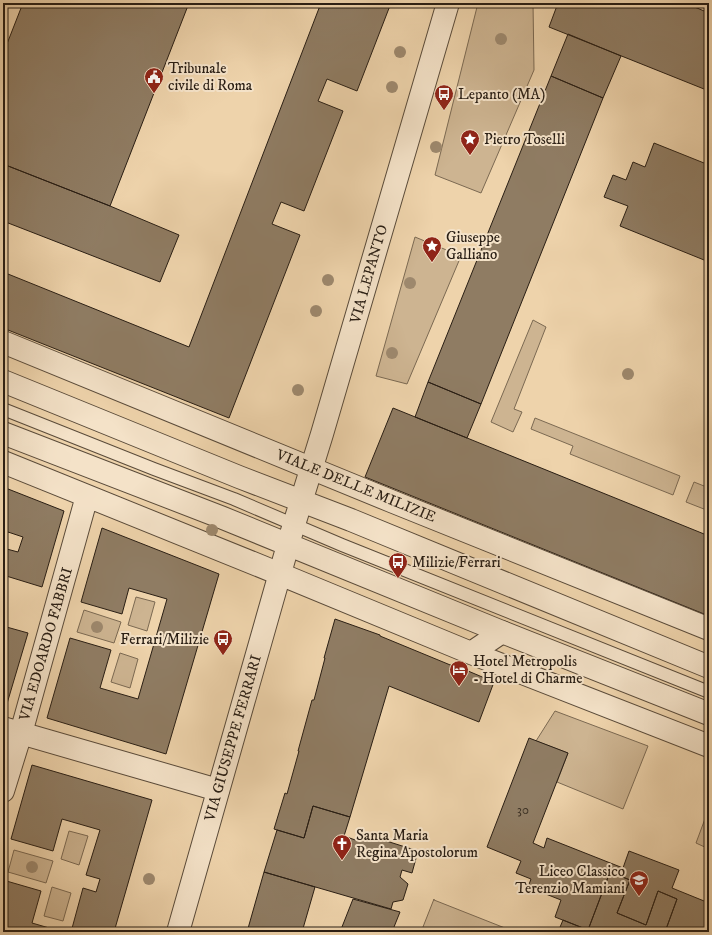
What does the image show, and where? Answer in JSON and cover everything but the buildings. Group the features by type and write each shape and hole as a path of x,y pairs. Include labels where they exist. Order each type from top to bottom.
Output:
{"street":[{"name":"VIA LEPANTO","path":"291,535 448,3"},
{"name":"VIALE DELLE MILIZIE","path":"3,342 709,629"},
{"path":"3,381 239,477 351,520 709,666"},
{"path":"3,433 223,518 291,535 502,632 709,715"},
{"path":"3,462 471,652 709,746"},
{"name":"VIA EDOARDO FABBRI","path":"3,791 12,730 87,496"},
{"name":"VIA GIUSEPPE FERRARI","path":"178,932 291,535"},
{"path":"471,652 502,632"},
{"path":"582,664 592,700"},
{"path":"12,730 218,790"}],"lane":[{"path":"3,409 154,469 234,498 291,535 709,692"}],"shaded area":[{"path":"478,3 533,3 534,70 481,193 435,175"},
{"path":"415,237 461,256 407,384 376,376"},
{"path":"533,320 546,327 514,409 522,412 513,432 491,422"},
{"path":"535,418 680,476 673,495 570,454 573,446 531,429"},
{"path":"694,482 709,488 709,511 686,502"},
{"path":"136,597 155,602 147,631 128,625"},
{"path":"84,610 121,622 114,643 77,632"},
{"path":"120,653 138,659 130,688 111,682"},
{"path":"555,711 648,746 623,809 557,782 568,753 536,741"},
{"path":"709,808 709,849 696,843"},
{"path":"69,831 88,836 79,865 61,859"},
{"path":"14,850 53,861 46,883 8,872"},
{"path":"52,887 71,893 63,921 44,916"},
{"path":"434,900 515,932 421,932"}],"place":[{"name":"Tribunale civile di Roma","path":"154,94"},
{"name":"Lepanto (MA)","path":"444,111"},
{"name":"Pietro Toselli","path":"470,156"},
{"name":"Giuseppe Galliano","path":"432,263"},
{"name":"Milizie/Ferrari","path":"398,579"},
{"name":"Ferrari/Milizie","path":"223,656"},
{"name":"Hotel Metropolis - Hotel di Charme","path":"459,687"},
{"name":"Santa Maria Regina Apostolorum","path":"342,861"},
{"name":"Liceo Classico Terenzio Mamiani","path":"639,897"}]}
